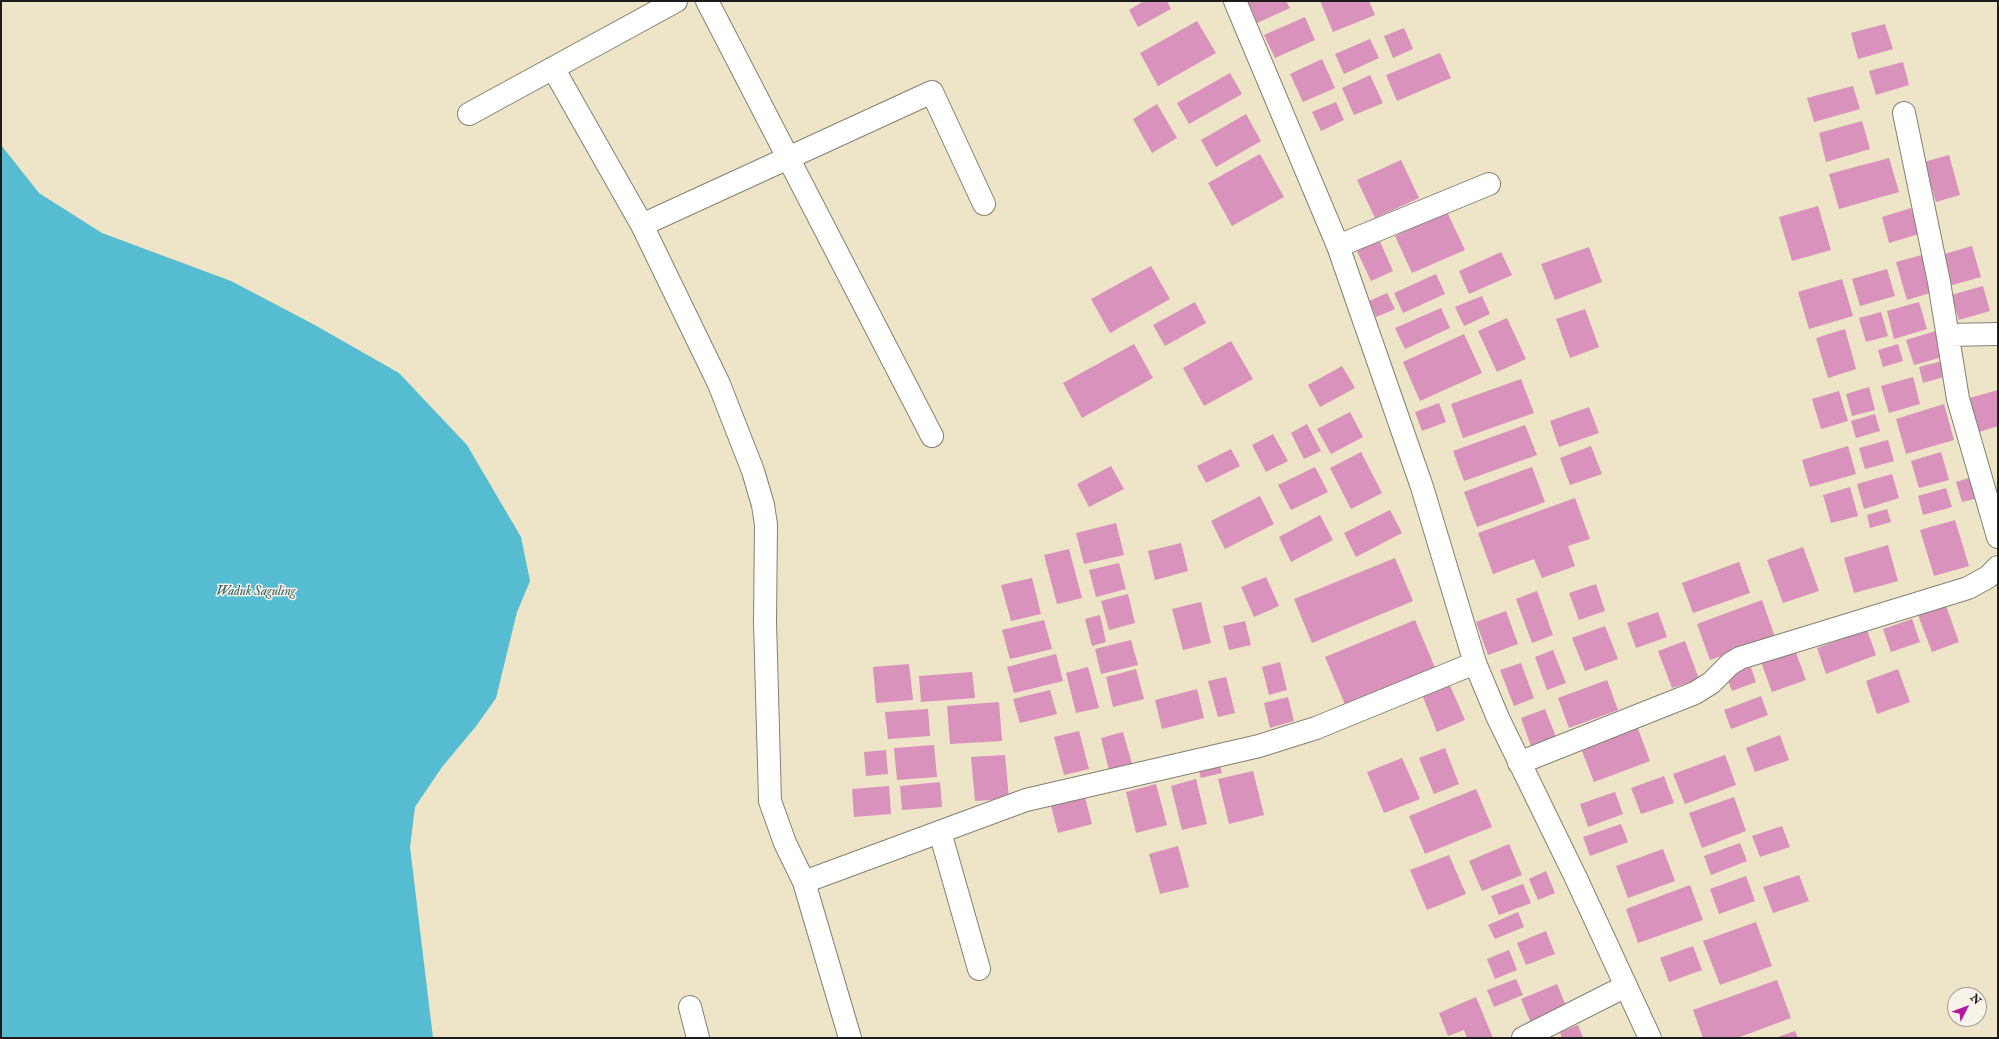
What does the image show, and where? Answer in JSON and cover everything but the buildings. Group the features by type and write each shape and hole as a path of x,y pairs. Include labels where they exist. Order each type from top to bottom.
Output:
{"street":[{"path":"469,114 676,1"},
{"path":"707,1 932,436"},
{"path":"1235,1 1338,246 1422,487 1475,663 1498,718 1576,878 1650,1038"},
{"path":"553,68 642,225 719,384 742,440 763,505 767,553 765,622 768,788 770,801 785,843 804,882 850,1038"},
{"path":"642,225 932,92 984,204"},
{"path":"1904,113 1948,334 1958,399 1998,537"},
{"path":"1338,246 1489,184"},
{"path":"1948,334 1998,334"},
{"path":"1519,763 1696,693 1712,683 1730,664 1740,658 1968,588 1988,577 1998,567"},
{"path":"804,882 1026,800 1259,746 1316,728 1475,663"},
{"path":"940,832 979,969"},
{"path":"1523,1038 1626,986"},
{"path":"690,1007 698,1038"}],"water":[{"name":"Waduk Saguling","path":"1,145 39,193 102,233 231,281 313,324 399,373 467,445 521,537 530,581 517,612 496,698 477,725 442,767 415,807 410,847 433,1038 1,1038"}]}
